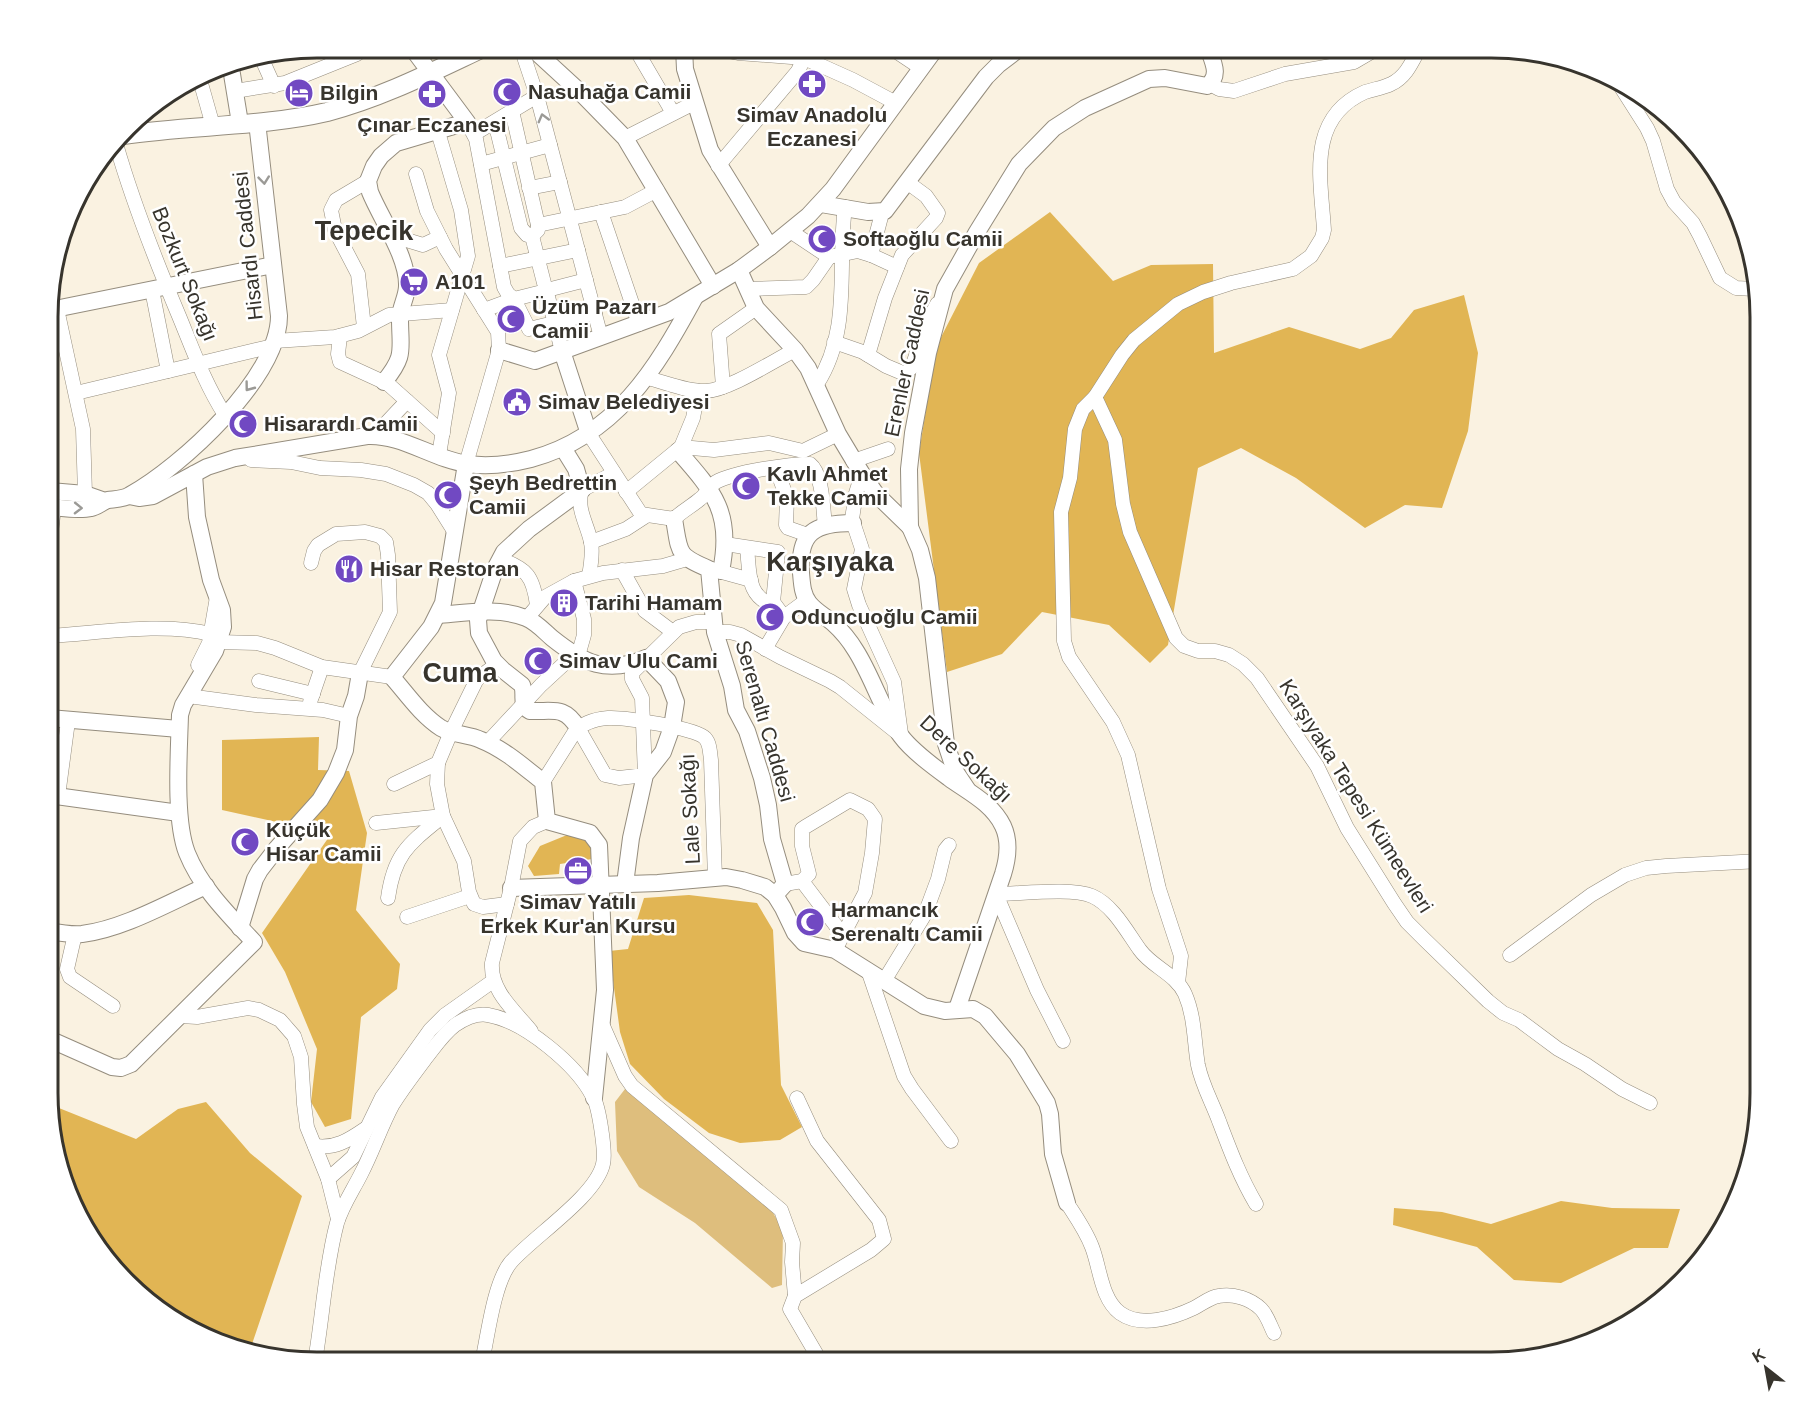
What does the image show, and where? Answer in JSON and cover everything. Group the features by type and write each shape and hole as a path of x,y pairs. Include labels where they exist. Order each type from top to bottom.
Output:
{"main road":[{"path":"134,134 310,115 370,98 460,58"}],"street":[{"path":"235,91 274,86 299,79 342,58"},
{"path":"419,58 471,128 481,164 506,291 514,299 529,329 595,313"},
{"path":"524,58 537,96 602,337"},
{"path":"543,58 625,138 713,286"},
{"path":"641,58 673,113"},
{"path":"684,58 685,69 705,138 718,166 770,247"},
{"path":"718,166 786,87 798,71 803,58"},
{"path":"817,58 896,103"},
{"path":"906,58 921,68"},
{"path":"499,350 535,361 669,312 739,270 790,231 820,204 928,58"},
{"path":"820,204 882,213 889,208 906,182 986,77 1007,58"},
{"path":"1211,58 1215,75 1210,84 1220,89 1234,91 1285,74 1354,62 1361,58"},
{"path":"1178,983 1180,956 1159,888 1128,755 1113,722 1069,657 1064,641 1061,512 1070,478 1077,418 1095,397 1134,340 1178,304 1212,289 1293,269 1311,256 1324,230 1319,169 1322,144 1328,124 1355,98 1400,79 1414,58"},
{"path":"264,64 274,86"},
{"name":"Hisardı Caddesi","path":"58,507 94,508 105,501 129,496 201,442 251,384 274,344 279,316 273,265 248,122 235,91 232,73"},
{"name":"Erenler Caddesi","path":"910,526 909,469 913,433 928,353 945,289 1019,164 1054,128 1085,108 1149,79 1165,78 1202,86 1210,84"},
{"path":"202,86 213,126"},
{"path":"384,382 400,359 400,314 406,294 406,278 399,255 369,192 368,181 374,166 381,156 396,143 438,132 495,122 537,96"},
{"path":"1628,98 1653,141 1666,189 1674,202 1693,223 1720,278 1736,288 1748,289"},
{"path":"625,138 694,103"},
{"path":"512,111 530,189 530,230"},
{"path":"495,122 513,195 530,230 562,351 589,434 638,511 646,516 674,519"},
{"path":"438,132 464,227 468,256 439,355 449,393 439,455"},
{"path":"481,164 550,145"},
{"name":"Bozkurt Sokağı","path":"119,152 159,288 225,415"},
{"path":"392,677 438,615 446,591 466,464 499,350 498,333 440,237 421,196 416,174"},
{"path":"364,327 358,274 335,230 331,210 336,200 368,181"},
{"path":"530,189 560,182"},
{"path":"868,355 897,267 903,255 938,213 926,196 906,182"},
{"path":"494,233 530,230 625,207 657,190"},
{"path":"488,200 513,195"},
{"path":"817,384 827,366 842,299 836,256 845,207"},
{"path":"601,212 639,324"},
{"path":"871,255 882,213"},
{"path":"790,231 836,256"},
{"path":"390,235 423,245 440,237"},
{"path":"501,266 578,250"},
{"path":"747,289 806,286 836,256 858,251 897,267"},
{"path":"59,308 273,265"},
{"path":"739,270 756,309 795,350 808,368 838,434 857,467 876,494 910,526 920,550 927,578 946,744 956,771 967,789"},
{"path":"484,310 546,289 586,280"},
{"path":"159,288 168,371"},
{"path":"834,342 868,355 899,373 905,374 912,367 928,321 945,289"},
{"path":"129,496 139,498 153,496 194,474 234,458 374,436 466,464 509,463 564,448 589,434 625,403 647,378 695,297"},
{"path":"723,387 719,334 756,309"},
{"path":"75,393 274,344 340,336 384,316 452,310"},
{"path":"58,328 75,393 84,440 85,494"},
{"path":"340,336 338,354 340,362 384,382 443,434"},
{"path":"647,378 706,391 723,387 795,350"},
{"path":"626,492 680,449 693,418 698,391"},
{"name":"Karşıyaka Tepesi Kümeevleri","path":"1095,397 1115,440 1123,504 1130,532 1176,638 1184,646 1198,651 1215,651 1228,655 1243,664 1257,678 1317,766 1347,828 1407,922 1503,1013 1519,1020 1558,1049 1622,1089 1650,1103"},
{"path":"374,436 407,401"},
{"path":"680,449 714,450 769,443 798,450 809,448 838,434"},
{"path":"564,448 576,470 582,490 579,504 591,542 590,576"},
{"name":"Serenaltı Caddesi","path":"680,449 717,501 722,515 725,544 715,570 714,627 732,686 736,710 747,731 760,773 768,805 772,838 787,887 799,939 810,945 839,943 868,970 924,1006 945,1011 973,1009 985,1016 1017,1054 1041,1092 1050,1114 1053,1154 1067,1203"},
{"path":"857,467 888,449"},
{"path":"798,450 814,468 820,486 825,526"},
{"path":"234,458 291,462 320,468 386,474 428,493 454,531"},
{"path":"674,519 699,501 715,482 777,468 810,464"},
{"name":"Dere Sokağı","path":"857,467 853,523 862,549 861,563 854,585 855,596 894,682 901,736 933,766 967,789 994,813 1003,826 1008,842 1007,860 957,1009"},
{"path":"777,468 787,498 786,525 788,528 808,535"},
{"path":"180,722 188,696 223,617 208,568 197,517 194,474"},
{"path":"614,474 582,490 512,542 500,559 478,620 479,633 496,664 522,685 523,705 530,711 563,712 569,715 605,775 619,778 645,775 663,752 672,726 676,702 673,689 662,673 646,658"},
{"path":"58,492 96,496 105,501"},
{"path":"591,542 626,529 646,516"},
{"path":"674,519 680,550 687,560"},
{"path":"853,523 825,526 805,538 801,556 802,585 807,600 814,609 835,624 850,642 901,736"},
{"path":"240,928 255,879 277,848 320,800 336,773 345,750 349,716 360,674 390,612 390,577 386,542 380,536 365,532 336,534 318,545 311,563"},
{"path":"725,544 801,556"},
{"path":"747,548 754,592 760,600 775,606 784,617"},
{"path":"775,606 773,595 778,552"},
{"path":"500,559 529,575 535,589 532,612"},
{"path":"438,615 532,612 550,593 574,581 622,570 663,566 687,560 751,580"},
{"path":"622,570 645,611 672,632"},
{"path":"488,743 541,685 576,655 583,644 582,609 574,581"},
{"path":"765,649 784,617 807,600"},
{"path":"532,612 576,655 590,662 609,666 646,658"},
{"path":"625,884 633,830 645,775 642,698 631,676 633,670 672,632 687,624 714,627 735,633 840,687 901,736"},
{"path":"58,636 186,629 215,638 264,644 322,667 392,677 425,715 440,727 488,743 543,782"},
{"path":"58,1044 112,1067 121,1068 131,1064 142,1056 254,942 206,886 187,854 179,813 179,696 215,638"},
{"path":"496,664 477,679 438,762 437,784 443,816 464,861 470,896 478,906 509,896 602,885 715,878 734,878 765,888 787,887 807,878 810,871 802,846 802,829 850,800 868,809 875,825 868,879 861,903 839,943 787,887"},
{"path":"308,708 322,667"},
{"path":"259,681 312,694"},
{"path":"188,696 256,705 308,708 349,716"},
{"path":"547,821 543,782 578,728 606,718 672,726"},
{"path":"58,719 180,722"},
{"path":"58,775 68,721"},
{"name":"Lale Sokağı","path":"672,726 693,731 703,736 708,743 711,760 715,878"},
{"path":"394,784 438,762"},
{"path":"58,797 179,813"},
{"path":"376,823 443,816"},
{"path":"388,898 393,871 402,853 443,816"},
{"path":"484,1352 498,1291 510,1263 591,1187 604,1163 602,1132 594,1098 605,990 601,851 596,838 590,833 547,821 533,827 520,841 492,963 493,981 501,994 539,1039 580,1077 594,1098"},
{"path":"884,981 925,914 938,879 945,850 949,844"},
{"path":"1510,955 1591,895 1625,875 1656,867 1750,862"},
{"path":"58,932 75,934 95,931 138,916 206,886"},
{"path":"1063,1041 1032,980 996,894 1055,892 1091,895 1102,902 1114,915 1143,953 1178,983 1190,1009 1198,1065 1204,1087 1237,1170 1256,1204"},
{"path":"407,917 470,896"},
{"path":"75,934 67,969 70,977 113,1006"},
{"path":"868,970 904,1076 951,1141"},
{"path":"328,1179 353,1157 382,1097 430,1030 445,1016 493,981"},
{"path":"181,1016 197,1017 248,1008 270,1015 286,1026 294,1036 298,1045 305,1115 328,1179 338,1219"},
{"path":"316,1352 325,1285 338,1219 393,1105 431,1051 455,1025 471,1017 487,1014 539,1039"},
{"path":"603,1026 625,1076 632,1086 781,1210 793,1243 795,1296 790,1310 815,1352"},
{"path":"795,1296 871,1250 884,1239 879,1220 817,1141 797,1098"},
{"path":"315,1146 338,1145 366,1128"},
{"path":"1067,1203 1092,1246 1108,1297 1118,1312 1134,1320 1143,1321 1186,1312 1218,1296 1239,1297 1263,1311 1274,1333"}],"shaded area":[{"path":"1050,212 1113,281 1151,265 1213,264 1214,353 1289,327 1360,349 1391,338 1414,310 1464,295 1478,353 1468,431 1442,508 1405,505 1365,528 1296,478 1241,448 1198,468 1168,645 1150,663 1109,625 1042,612 1002,654 947,672 919,453 936,347 979,263"},
{"path":"319,737 318,770 349,771 367,833 356,910 400,964 397,989 361,1017 351,1119 325,1127 311,1102 317,1049 285,972 262,933 331,834 222,810 222,740"},
{"path":"567,835 589,839 595,848 592,859 560,864 559,874 534,876 528,866 540,846"},
{"path":"689,895 757,903 773,930 781,1085 802,1127 780,1140 740,1143 709,1133 664,1099 630,1064 620,1032 609,951 628,949 644,898"},
{"path":"625,1089 772,1211 783,1230 782,1285 772,1288 695,1223 639,1187 617,1151 615,1102"},
{"path":"206,1102 250,1153 302,1196 252,1344 218,1332 188,1317 173,1308 134,1276 102,1237 85,1207 72,1176 63,1143 59,1108 136,1139 178,1109"},
{"path":"1561,1201 1612,1208 1680,1209 1668,1248 1634,1248 1561,1283 1514,1280 1477,1247 1393,1225 1394,1208 1442,1212 1491,1224"}],"place":[{"name":"Simav Anadolu Eczanesi","path":"812,84"},
{"name":"Nasuhağa Camii","path":"507,92"},
{"name":"Bilgin","path":"299,93"},
{"name":"Çınar Eczanesi","path":"432,94"},
{"name":"Softaoğlu Camii","path":"822,239"},
{"name":"A101","path":"414,282"},
{"name":"Üzüm Pazarı Camii","path":"511,319"},
{"name":"Simav Belediyesi","path":"517,402"},
{"name":"Hisarardı Camii","path":"243,424"},
{"name":"Kavlı Ahmet Tekke Camii","path":"746,486"},
{"name":"Şeyh Bedrettin Camii","path":"448,495"},
{"name":"Hisar Restoran","path":"349,569"},
{"name":"Tarihi Hamam","path":"564,603"},
{"name":"Oduncuoğlu Camii","path":"770,617"},
{"name":"Simav Ulu Cami","path":"538,661"},
{"name":"Küçük Hisar Camii","path":"245,842"},
{"name":"Simav Yatılı Erkek Kur'an Kursu","path":"578,871"},
{"name":"Harmancık Serenaltı Camii","path":"810,922"}],"district":[{"name":"Tepecik","path":"364,231"},
{"name":"Karşıyaka","path":"830,562"},
{"name":"Cuma","path":"460,673"}]}
